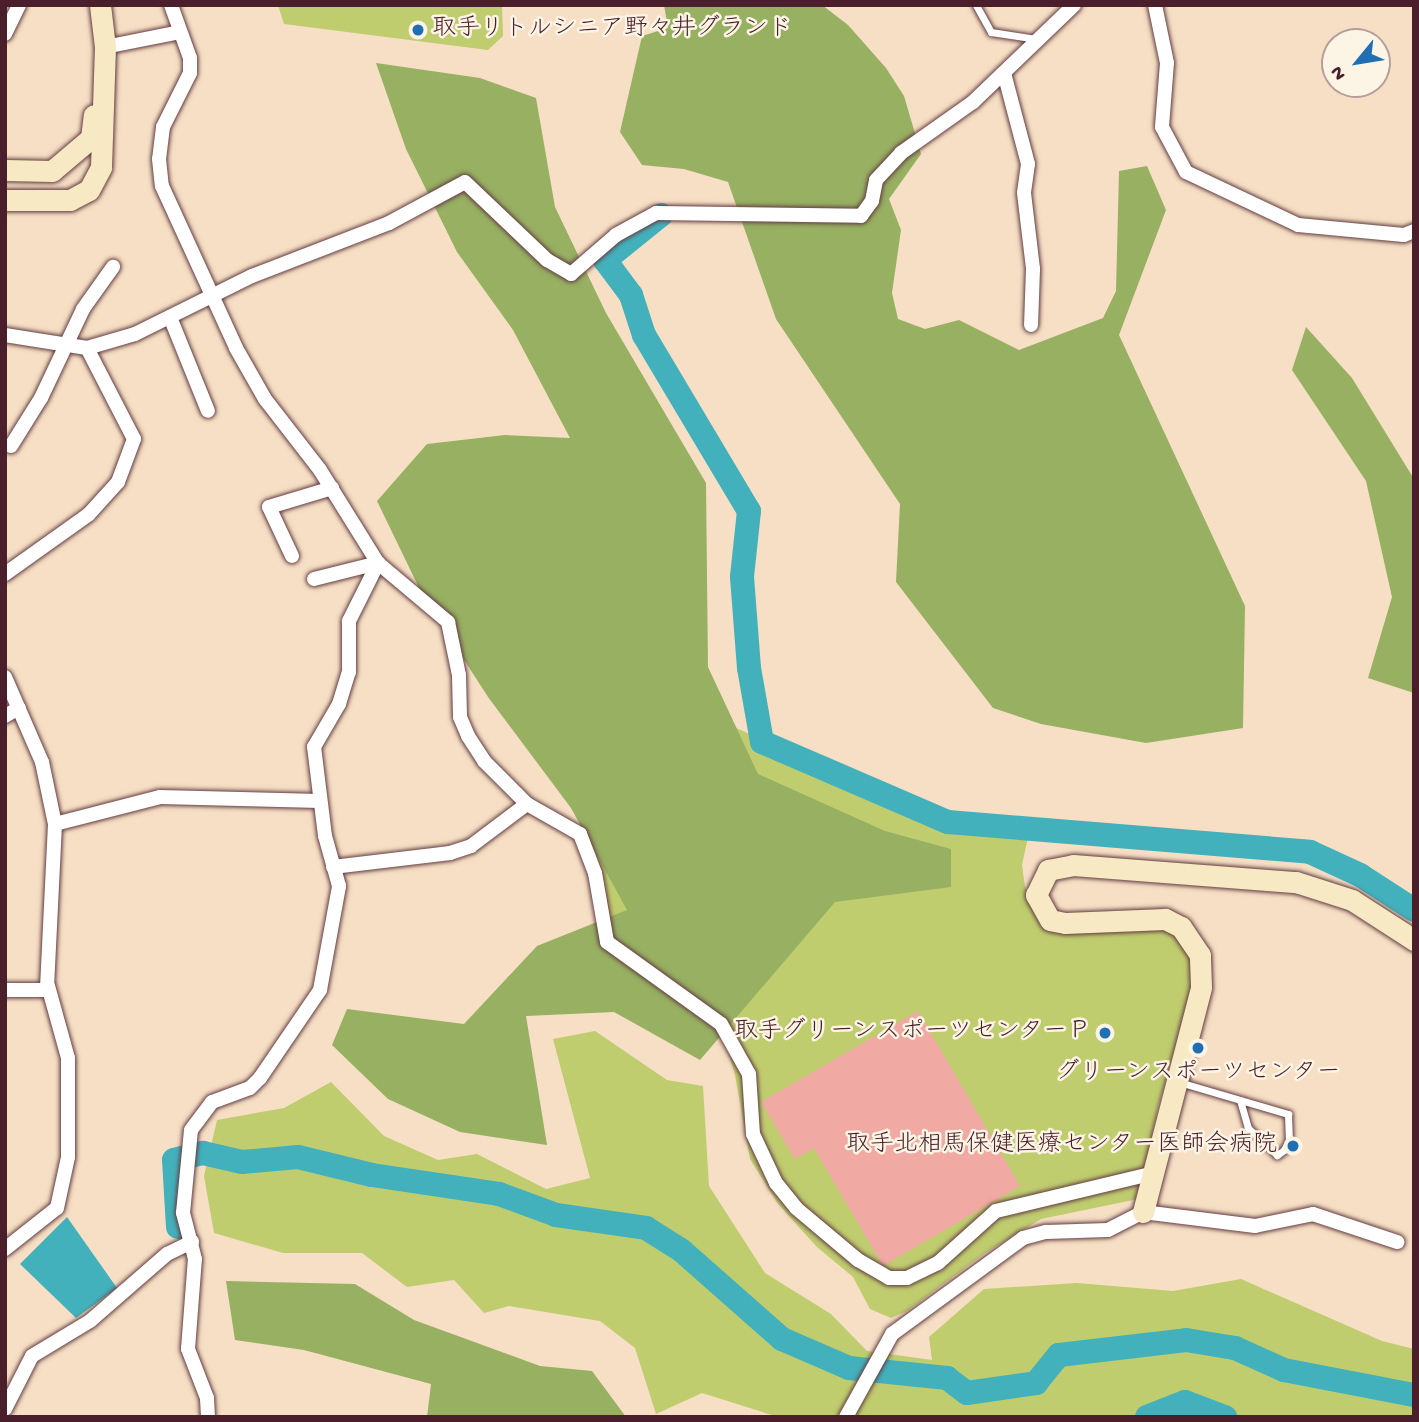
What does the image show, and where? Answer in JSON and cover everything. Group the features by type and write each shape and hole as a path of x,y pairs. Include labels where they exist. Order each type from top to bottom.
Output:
{"street":[{"path":"5,34 19,5"},
{"path":"5,200 70,200 89,190 101,167 105,47 100,5"},
{"path":"171,5 190,58 190,73 163,127 159,159 162,186 213,297 265,399 332,488 379,563 448,622 459,676 460,717 468,736 484,761 527,804 580,834 595,873 607,942 722,1024 749,1074 753,1134 776,1182 796,1208 858,1260 889,1278 922,1275 996,1211 1150,1174"},
{"path":"5,335 67,348 87,348 170,317 252,276 389,223 465,182 548,260 571,274 616,235 656,213 861,216 872,201 876,180 901,153 973,102 1074,5"},
{"path":"1155,5 1167,63 1163,127 1186,172 1298,226 1404,235 1414,230"},
{"path":"105,47 180,32"},
{"path":"5,170 52,171 90,138 105,47"},
{"path":"1004,73 1028,164 1024,193 1033,269 1031,325"},
{"path":"11,446 67,348 83,309 113,267"},
{"path":"170,317 208,411"},
{"path":"5,575 89,514 118,482 134,439 87,348"},
{"path":"292,556 269,507 332,488"},
{"path":"314,579 379,563"},
{"path":"208,1417 207,1398 188,1349 195,1259 183,1213 191,1130 212,1102 250,1088 260,1078 320,990 337,912 339,886 320,800 314,747 339,704 349,672 349,621 379,563"},
{"path":"5,677 42,762 55,824 48,986 68,1058 68,1157 57,1208 5,1249"},
{"path":"5,716 19,708"},
{"path":"55,824 160,797 320,800"},
{"path":"333,867 450,853 471,845 527,804"},
{"path":"1143,1212 1150,1174 1203,971 1193,940 1165,919 1065,923 1050,920 1036,894 1048,870 1073,865 1296,882 1352,900 1414,940"},
{"path":"5,990 47,990 48,986"},
{"path":"846,1417 892,1334 1023,1238 1046,1232 1108,1230 1143,1212 1255,1226 1313,1214 1397,1242"},
{"path":"5,1409 9,1395 32,1356 90,1321 167,1254 192,1242"}],"lane":[{"path":"976,5 991,32 1037,40"},
{"path":"1175,1081 1288,1114 1289,1140 1284,1150 1277,1155 1248,1128 1240,1100"}],"green space":[{"name":"取手リトルシニア野々井グランド","path":"278,5 502,5 503,36 488,50 284,24"},
{"path":"664,5 822,5 848,25 886,68 904,96 921,154 889,199 901,230 892,293 898,319 925,329 959,320 1019,350 1103,318 1116,291 1119,171 1147,166 1166,210 1119,335 1245,606 1243,728 1146,743 1041,724 993,708 896,582 900,504 776,319 728,182 684,169 642,165 620,132 642,36 668,28"},
{"path":"376,63 480,78 536,98 555,207 606,313 706,483 708,667 758,774 885,831 951,849 951,887 835,902 700,1060 614,1012 526,1016 547,1145 460,1132 388,1099 332,1045 347,1009 464,1024 537,946 627,910 571,808 488,697 423,596 377,501 427,444 505,435 570,438 513,330 457,252 406,149"},
{"path":"1306,327 1352,378 1414,479 1414,693 1368,678 1392,597 1366,481 1292,370"},
{"path":"723,722 937,818 1030,828 1022,865 1025,887 1040,920 1163,929 1178,936 1188,949 1194,983 1159,1103 1138,1199 1041,1219 985,1253 907,1311 891,1318 870,1309 853,1277 817,1247 778,1204 750,1159 735,1075 715,1006 602,929 590,860"},
{"path":"595,1031 667,1080 703,1086 709,1186 765,1273 831,1314 867,1351 932,1360 929,1337 984,1289 1077,1283 1173,1291 1241,1279 1382,1341 1414,1349 1414,1417 778,1417 702,1393 656,1414 635,1348 600,1321 509,1306 484,1313 454,1280 407,1287 362,1253 283,1253 214,1233 204,1176 217,1120 284,1108 331,1082 384,1136 438,1160 477,1154 546,1189 590,1178 553,1039"},
{"path":"226,1281 355,1284 414,1320 540,1366 592,1371 626,1417 427,1417 431,1384 304,1350 235,1340"}],"water":[{"path":"67,1217 117,1288 76,1318 20,1264"}],"building":[{"path":"918,1011 1020,1186 883,1266 814,1148 795,1159 761,1102"}],"waterway":[{"path":"661,215 605,260 631,295 644,335 749,511 742,577 749,668 762,742 948,822 1310,852 1360,875 1414,910"},
{"path":"178,1227 174,1160 203,1153 242,1162 298,1157 372,1175 499,1194 556,1215 646,1228 681,1250 782,1339 849,1368 947,1378 967,1393 1036,1383 1059,1355 1186,1340 1235,1348 1284,1370 1414,1395"},
{"path":"1147,1417 1185,1402 1225,1417"}],"place":[{"name":"取手リトルシニア野々井グランド","path":"418,30"},
{"name":"取手グリーンスポーツセンターＰ","path":"1105,1033"},
{"name":"グリーンスポーツセンター","path":"1198,1048"},
{"name":"取手北相馬保健医療センター医師会病院","path":"1293,1146"}]}
